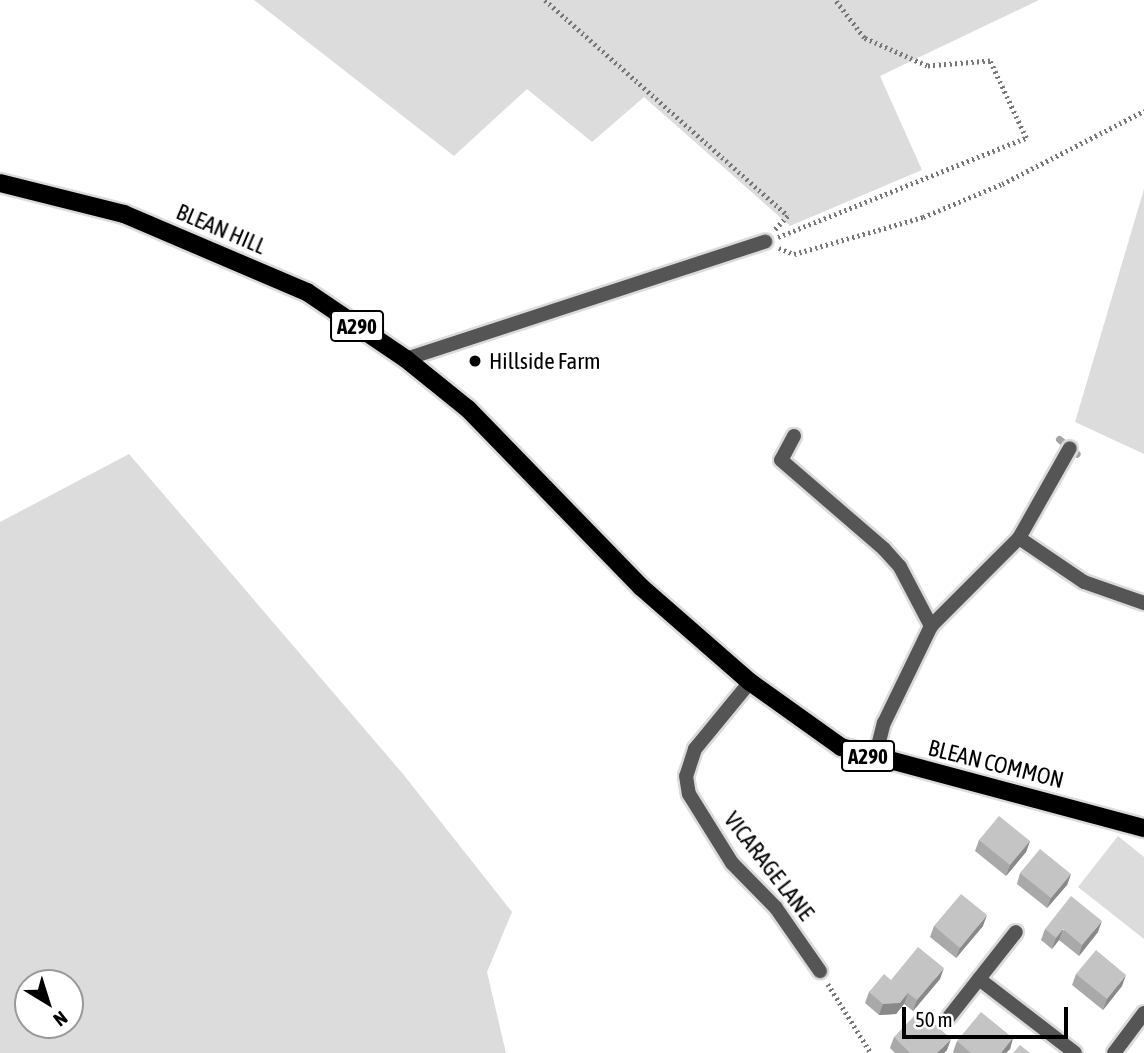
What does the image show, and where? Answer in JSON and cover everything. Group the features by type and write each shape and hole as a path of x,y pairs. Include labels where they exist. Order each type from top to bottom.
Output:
{"main road":[{"name":"BLEAN HILL","path":"0,183 124,214 307,292 406,359 468,409 641,587"},
{"name":"BLEAN COMMON","path":"641,587 750,682 830,740 875,758 1144,828"}],"street":[{"path":"406,359 765,242"},
{"path":"794,436 781,460 884,549 900,567 931,626"},
{"path":"875,758 884,723 931,626 1019,538 1070,448"},
{"path":"1019,538 1074,577 1144,603"},
{"name":"VICARAGE LANE","path":"750,682 695,749 686,776 689,794 732,863 776,908 820,971"},
{"path":"949,1017 1016,932"},
{"path":"979,979 1075,1053"},
{"path":"1114,1053 1144,1013"}],"path":[{"path":"545,0 788,216 765,242"},
{"path":"765,242 1027,138 990,61 927,66 864,38 835,0"},
{"path":"794,254 923,217 1002,184 1144,111"},
{"path":"820,971 870,1053"}],"shaded area":[{"path":"254,0 1039,0 880,76 922,170 790,226 644,97 592,142 527,89 454,156"},
{"path":"1144,189 1144,454 1075,422"},
{"path":"129,454 403,774 512,912 487,972 506,1053 0,1053 0,522"},
{"path":"1118,836 1144,857 1144,939 1078,887"}],"building":[{"path":"999,816 1030,841 1010,865 979,840"},
{"path":"1040,849 1071,874 1051,898 1020,873"},
{"path":"961,894 987,915 960,948 934,926"},
{"path":"1071,896 1102,921 1082,945 1063,929 1056,938 1045,929"},
{"path":"918,947 944,968 917,1000 908,993 900,1003 883,1004 869,992 884,974 891,980"},
{"path":"1096,950 1126,975 1107,999 1076,974"},
{"path":"920,1010 951,1039 937,1053 910,1053 894,1037"},
{"path":"981,1012 1013,1038 1001,1053 971,1053 957,1041"},
{"path":"1020,1045 1030,1053 1013,1053"}],"waterway":[{"path":"1059,439 1077,454"}],"place":[{"name":"Hillside Farm","path":"475,361"}]}
